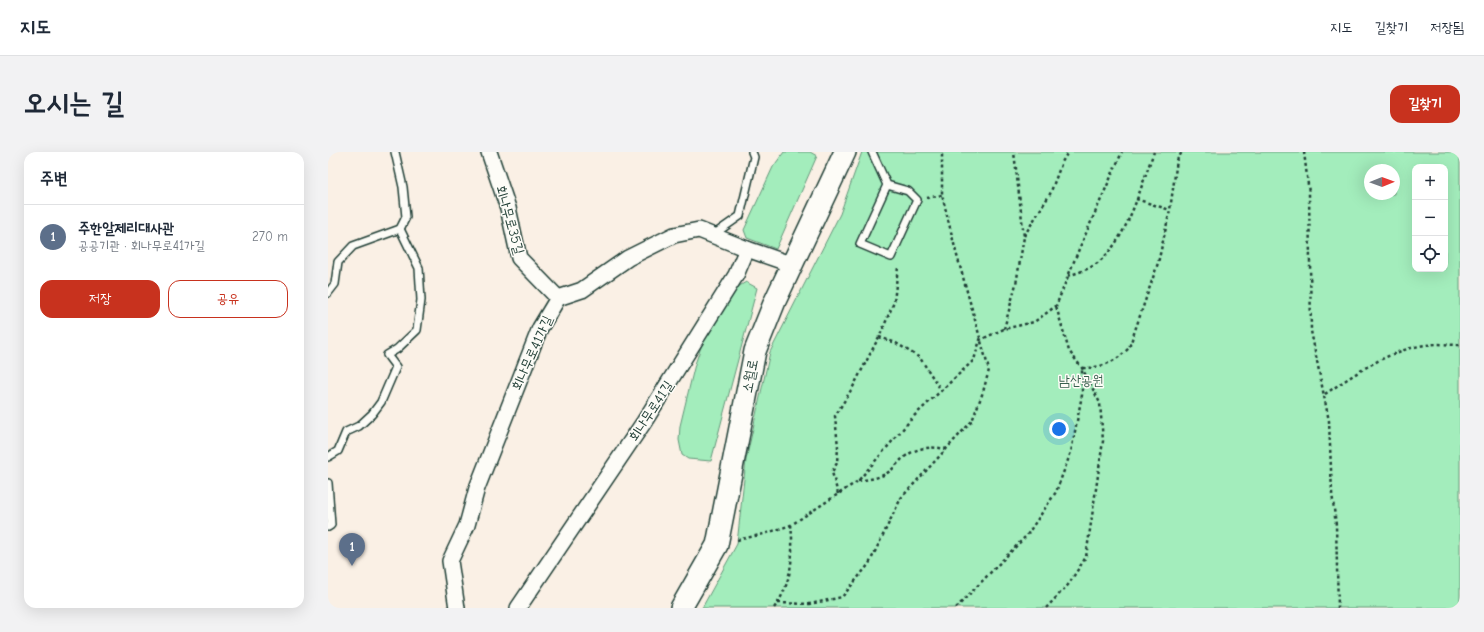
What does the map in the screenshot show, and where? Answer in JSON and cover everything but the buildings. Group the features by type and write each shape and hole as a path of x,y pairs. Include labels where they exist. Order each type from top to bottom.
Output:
{"main road":[{"name":"소월로","path":"681,608 717,545 755,351 775,301 793,265 818,208 839,168 845,152"}],"street":[{"name":"회나무로35길","path":"489,152 508,208 519,258 558,298"},
{"name":"회나무로41가길","path":"457,608 450,562 467,525 477,488 540,328 558,298 582,290 628,258 674,235 699,230 747,249"},
{"path":"747,249 793,265"},
{"name":"회나무로41길","path":"518,608 644,422 736,275 747,249"}],"lane":[{"path":"328,293 335,284 338,262 353,246 400,230 406,217 403,187 394,152"},
{"path":"713,235 740,216 754,157 752,152"},
{"path":"872,152 887,185 860,244 891,256 917,200 908,191 887,185"},
{"path":"328,457 338,451 346,432 359,426 372,414 381,402 396,366 387,355 398,349 416,330 421,300 419,268 400,230"},
{"path":"328,483 331,525 328,527"}],"path":[{"path":"778,603 810,604 842,597 869,564 901,498 972,421 983,392 989,370 942,195 942,152"},
{"path":"1004,330 1016,284 1024,237 1014,152"},
{"path":"1024,237 1050,194 1062,162 1068,152"},
{"path":"980,340 1004,330 1034,322 1056,306 1122,152"},
{"path":"1068,277 1092,267 1111,250 1124,229 1154,152"},
{"path":"1082,368 1104,366 1119,358 1129,348 1158,263 1170,210 1177,160 1182,152"},
{"path":"1304,152 1309,193 1311,331 1325,394 1331,445 1332,492 1336,525 1338,608"},
{"path":"1136,199 1170,210"},
{"path":"838,494 832,472 837,464 838,447 835,416 853,387 879,337 894,302 898,266 891,256"},
{"path":"1046,608 1068,585 1086,557 1104,441 1100,403 1082,368 1069,350 1056,306"},
{"path":"879,337 896,343 920,358 941,390"},
{"path":"717,545 764,534 791,525 858,481 914,416 974,360 980,340"},
{"path":"1325,394 1365,367 1392,355 1426,345 1460,345"},
{"path":"956,608 1027,535 1056,492 1071,452 1082,395 1082,368"},
{"path":"858,481 877,478 890,471 903,458 919,448 931,447 947,449"},
{"path":"774,608 778,603 789,575 793,543 791,525"}],"green space":[{"path":"784,152 810,152 817,156 776,249 747,238 744,230 773,167"},
{"name":"남산공원","path":"862,152 1460,152 1460,608 702,608 737,544 746,460 770,352 840,214"},
{"path":"746,282 757,288 711,461 688,459 682,455 679,440 680,426 695,364 705,336 736,288"}],"place":[{"name":"주한알제리대사관","path":"352,566"}]}
